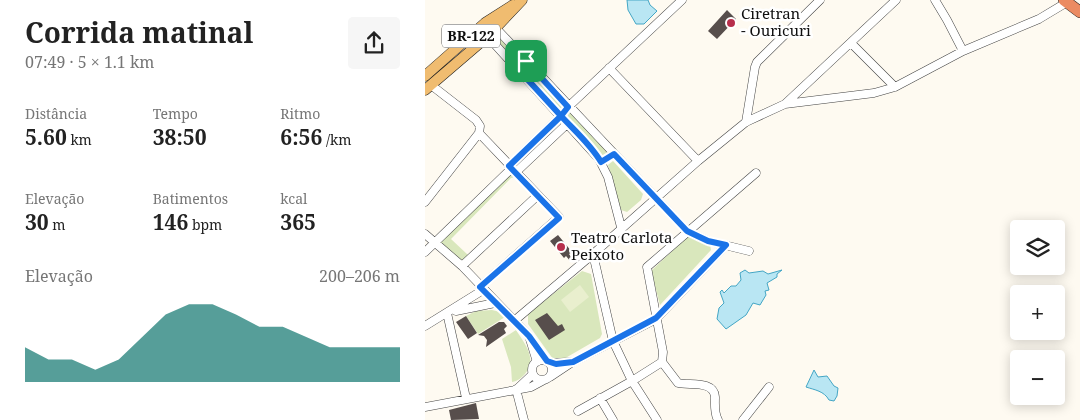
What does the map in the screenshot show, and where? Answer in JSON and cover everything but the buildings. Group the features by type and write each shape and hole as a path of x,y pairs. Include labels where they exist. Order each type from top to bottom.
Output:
{"highway":[{"path":"1067,1 1080,12"}],"main road":[{"name":"BR-122","path":"426,81 480,28 492,24 521,0"},
{"name":"BR-122","path":"426,81 488,36 492,24"}],"street":[{"path":"425,252 436,244 512,169 568,107 682,0"},
{"path":"747,122 757,62 820,0"},
{"path":"513,321 593,254 621,227 698,161 747,122 785,104 896,0"},
{"path":"935,0 963,51"},
{"path":"785,104 875,92 895,87 963,51 1033,22 1067,1"},
{"path":"492,24 568,107 687,231 708,241 749,251"},
{"path":"480,28 601,162 606,172 621,227"},
{"path":"851,43 895,87"},
{"path":"517,68 526,61"},
{"path":"609,68 698,161"},
{"path":"425,202 479,133 479,126 476,120 426,81"},
{"path":"512,169 568,124"},
{"path":"425,326 482,289 559,218 479,133"},
{"path":"601,162 614,154"},
{"path":"718,420 712,389 707,386 678,382 662,362 663,352 647,267 756,173"},
{"path":"462,266 537,196"},
{"path":"425,234 462,266 495,303 529,336 552,368 547,379"},
{"path":"425,407 517,388 531,387 547,379 573,362 656,318 726,245"},
{"path":"593,254 613,341 632,381 657,420"},
{"path":"447,313 476,305 495,303"},
{"path":"447,313 466,398"},
{"path":"529,336 537,362"},
{"path":"537,362 573,362"},
{"path":"537,362 533,367 533,374 537,379 547,379"},
{"path":"577,411 662,362"},
{"path":"517,388 533,374"},
{"path":"743,420 769,387"},
{"path":"517,388 524,420"},
{"path":"600,398 613,420"}],"green space":[{"path":"496,31 563,106 559,110 491,35"},
{"path":"568,112 607,151 606,156 601,156 568,118"},
{"path":"613,161 643,194 641,200 627,212 621,210 608,165"},
{"path":"511,172 516,177 511,178 451,239 468,255 461,262 440,242"},
{"path":"688,236 710,245 711,250 660,305 651,271"},
{"path":"582,271 591,274 602,334 600,338 562,360 553,359 528,324 528,314"},
{"path":"580,285 589,297 570,312 561,300"},
{"path":"492,310 500,312 505,317 478,334 466,316 476,311"},
{"path":"516,330 526,345 530,362 525,374 512,382 511,367 502,339"}],"water":[{"path":"627,0 648,0 650,5 657,11 644,24 636,24 628,10"},
{"path":"745,270 749,273 763,271 768,274 782,270 777,274 777,277 767,283 769,290 765,291 766,295 760,305 753,303 746,315 726,329 717,319 719,308 724,303 720,292 722,290 724,293 731,286 736,286 741,280 740,273"},
{"path":"814,370 818,377 827,376 834,386 838,388 834,401 829,400 819,391 806,387"}],"place":[{"name":"Ciretran - Ouricuri","path":"731,23"},
{"name":"Teatro Carlota Peixoto","path":"561,247"}],"route":[{"path":"526,61 517,68 561,116 568,124 595,153 601,162 614,154 687,231 708,241 726,245 656,318 573,362 549,363 529,336 480,287 559,218 509,166 561,116 568,107 526,61"}]}
